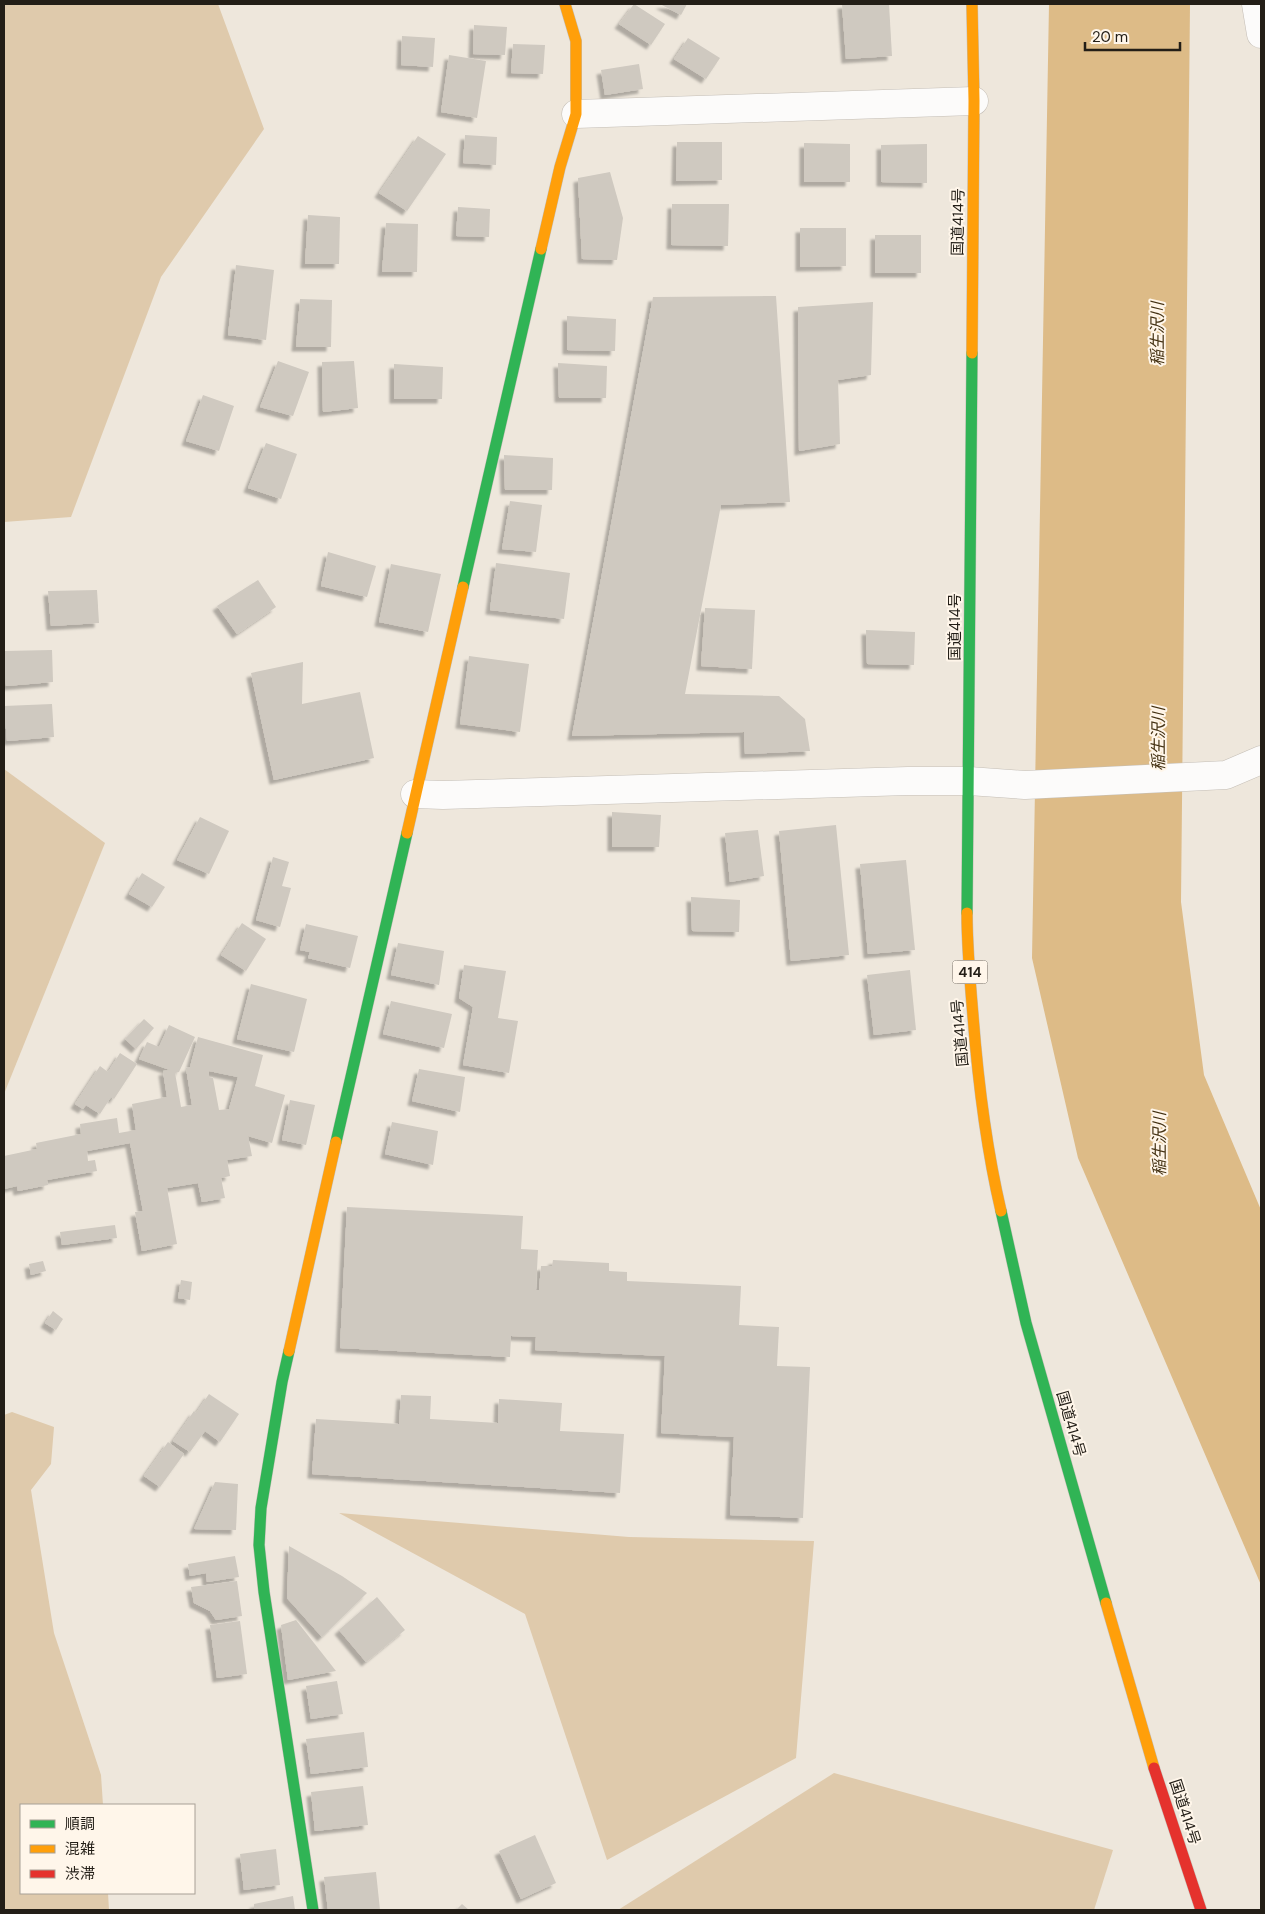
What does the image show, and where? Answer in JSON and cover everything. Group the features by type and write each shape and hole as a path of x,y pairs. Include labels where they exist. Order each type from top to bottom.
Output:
{"main road":[{"path":"313,1910 264,1592 259,1545 261,1508 282,1382 560,166 576,114 576,40 565,4"},
{"name":"国道414号","path":"972,4 974,101 967,939 978,1062 991,1168 1026,1323 1154,1768 1201,1910"}],"street":[{"path":"1256,4 1261,34"},
{"path":"576,114 974,101"},
{"path":"415,794 443,795 898,781 969,781 1025,785 1226,775 1261,760"}],"shaded area":[{"path":"4,4 218,4 264,129 161,277 71,517 4,522"},
{"path":"4,769 105,843 4,1094"},
{"path":"12,1412 54,1427 51,1464 31,1490 54,1633 101,1775 103,1804 20,1804 20,1894 108,1894 109,1910 4,1910 4,1415"},
{"path":"339,1513 629,1537 814,1541 796,1758 607,1860 525,1614"},
{"path":"834,1773 1113,1850 1094,1910 618,1910"}],"water":[{"name":"稲生沢川","path":"1049,4 1190,4 1181,902 1204,1075 1261,1210 1261,1585 1078,1158 1032,958"}],"building":[{"path":"634,4 665,24 651,45 619,24"},
{"path":"660,4 687,4 681,15"},
{"path":"842,4 889,4 892,56 846,59"},
{"path":"474,25 507,27 505,55 473,54"},
{"path":"402,36 435,38 433,67 401,65"},
{"path":"688,38 720,58 706,79 674,59"},
{"path":"513,44 545,45 543,74 511,73"},
{"path":"449,55 486,61 477,118 441,112"},
{"path":"639,64 643,89 605,95 601,70"},
{"path":"465,135 497,137 496,165 463,163"},
{"path":"418,136 446,154 407,211 379,193"},
{"path":"677,142 722,142 722,180 676,181"},
{"path":"804,143 850,144 850,182 804,182"},
{"path":"927,144 927,183 881,182 881,145"},
{"path":"610,172 623,218 617,260 582,259 578,178"},
{"path":"672,204 729,204 728,246 671,245"},
{"path":"458,207 490,209 489,237 456,236"},
{"path":"308,215 340,217 339,264 305,264"},
{"path":"386,223 418,224 417,272 382,272"},
{"path":"800,228 846,228 846,266 800,267"},
{"path":"875,235 921,235 921,273 875,273"},
{"path":"236,265 274,270 266,340 228,335"},
{"path":"776,296 790,502 721,505 685,694 779,696 805,719 810,751 745,754 744,732 572,736 653,297"},
{"path":"300,299 332,300 331,347 296,347"},
{"path":"873,302 871,375 838,380 840,444 799,451 798,307"},
{"path":"567,316 616,319 615,351 567,350"},
{"path":"278,361 309,372 293,416 260,407"},
{"path":"354,361 358,408 323,412 322,362"},
{"path":"558,363 607,366 606,398 559,398"},
{"path":"394,364 443,367 442,399 394,399"},
{"path":"203,395 234,406 219,451 186,441"},
{"path":"266,443 297,454 281,499 248,488"},
{"path":"504,455 553,458 552,490 505,490"},
{"path":"510,501 542,505 536,552 502,549"},
{"path":"328,552 376,566 367,597 321,586"},
{"path":"496,563 570,573 564,619 490,610"},
{"path":"391,564 441,574 428,632 379,622"},
{"path":"258,580 276,607 237,634 217,606"},
{"path":"97,590 99,623 51,626 48,591"},
{"path":"705,608 755,610 752,669 701,666"},
{"path":"866,630 915,632 914,665 867,664"},
{"path":"52,650 53,682 6,686 4,651"},
{"path":"469,656 529,664 520,732 460,724"},
{"path":"303,662 302,704 360,692 374,758 274,780 251,673"},
{"path":"52,704 54,737 7,741 4,706"},
{"path":"612,812 661,815 659,847 612,847"},
{"path":"200,817 229,831 209,874 177,860"},
{"path":"836,825 849,955 791,961 779,831"},
{"path":"758,830 764,876 730,882 725,833"},
{"path":"273,857 289,862 282,886 291,888 280,927 256,920"},
{"path":"906,860 915,950 868,954 860,864"},
{"path":"142,873 165,887 152,907 129,894"},
{"path":"691,897 740,900 739,932 692,931"},
{"path":"242,923 266,939 246,971 221,955"},
{"path":"306,924 358,936 350,968 308,958 310,952 300,950"},
{"path":"398,943 444,951 439,985 391,975"},
{"path":"464,965 506,971 498,1018 518,1021 509,1073 463,1065 473,1007 459,998"},
{"path":"910,970 916,1030 874,1035 867,975"},
{"path":"251,984 307,999 294,1052 237,1039"},
{"path":"391,1001 452,1014 444,1048 383,1034"},
{"path":"144,1019 154,1028 136,1049 125,1039"},
{"path":"169,1025 195,1037 179,1072 175,1073 181,1107 192,1105 186,1068 190,1067 198,1037 263,1055 255,1086 285,1095 272,1143 248,1136 252,1156 227,1160 230,1176 221,1178 225,1198 202,1202 198,1183 167,1188 177,1244 142,1251 135,1212 143,1211 130,1143 87,1151 88,1161 95,1160 97,1171 47,1180 48,1185 18,1191 17,1186 4,1189 4,1156 37,1149 36,1143 81,1134 80,1124 117,1118 119,1133 136,1130 132,1104 167,1097 163,1071 170,1070 139,1059 147,1042 159,1047","holes":["209,1071 238,1077 229,1109 219,1110 213,1078 209,1077"]},
{"path":"120,1053 137,1064 114,1099 111,1097 100,1114 86,1105 83,1109 75,1104 100,1066 108,1072"},
{"path":"419,1069 465,1077 460,1112 412,1101"},
{"path":"290,1100 315,1105 306,1145 282,1140"},
{"path":"392,1122 438,1131 433,1165 385,1154"},
{"path":"347,1207 523,1216 521,1249 538,1250 536,1290 539,1290 541,1266 552,1266 553,1260 609,1263 609,1271 627,1272 627,1281 741,1286 739,1325 779,1327 777,1366 810,1367 803,1518 730,1515 734,1437 661,1433 665,1356 535,1350 536,1337 511,1336 510,1357 340,1348"},
{"path":"115,1225 117,1238 62,1245 60,1232"},
{"path":"43,1261 46,1271 31,1275 29,1264"},
{"path":"181,1280 192,1282 190,1300 178,1298"},
{"path":"53,1311 63,1319 56,1330 45,1323"},
{"path":"209,1394 239,1414 220,1442 205,1431 190,1452 173,1441 194,1411 196,1413"},
{"path":"401,1395 431,1396 430,1419 498,1423 499,1399 562,1403 560,1431 624,1434 620,1493 312,1474 316,1419 399,1424"},
{"path":"168,1442 184,1454 160,1487 144,1476"},
{"path":"215,1482 238,1484 236,1530 194,1529"},
{"path":"289,1546 342,1576 367,1593 322,1637 287,1598"},
{"path":"235,1556 239,1577 207,1582 206,1573 190,1576 188,1564"},
{"path":"237,1581 242,1616 216,1620 210,1611 194,1603 191,1587"},
{"path":"377,1597 405,1630 366,1662 339,1630"},
{"path":"296,1620 336,1671 288,1680 281,1625"},
{"path":"240,1621 247,1674 217,1678 210,1625"},
{"path":"337,1681 343,1714 311,1719 306,1686"},
{"path":"364,1732 368,1767 311,1774 306,1739"},
{"path":"363,1786 368,1825 315,1831 311,1792"},
{"path":"535,1835 556,1883 521,1899 499,1851"},
{"path":"276,1849 280,1885 244,1890 240,1854"},
{"path":"376,1872 380,1910 328,1910 324,1877"},
{"path":"293,1896 295,1910 254,1910 254,1904"},
{"path":"462,1904 469,1910 456,1910"}],"traffic: fast":[{"path":"463,587 541,249"},
{"path":"967,913 972,353"},
{"path":"336,1142 407,833"},
{"path":"1001,1211 1026,1323 1106,1603"},
{"path":"289,1351 261,1508 259,1545 264,1592 313,1910"}],"traffic: slow":[{"path":"541,249 560,167 576,114 576,41 565,4"},
{"path":"972,4 974,101 972,353"},
{"path":"407,833 463,587"},
{"path":"967,913 970,977 980,1089 991,1163 1001,1211"},
{"path":"289,1351 336,1142"},
{"path":"1106,1603 1154,1768"}],"traffic: jam":[{"path":"1154,1768 1201,1910"}]}
